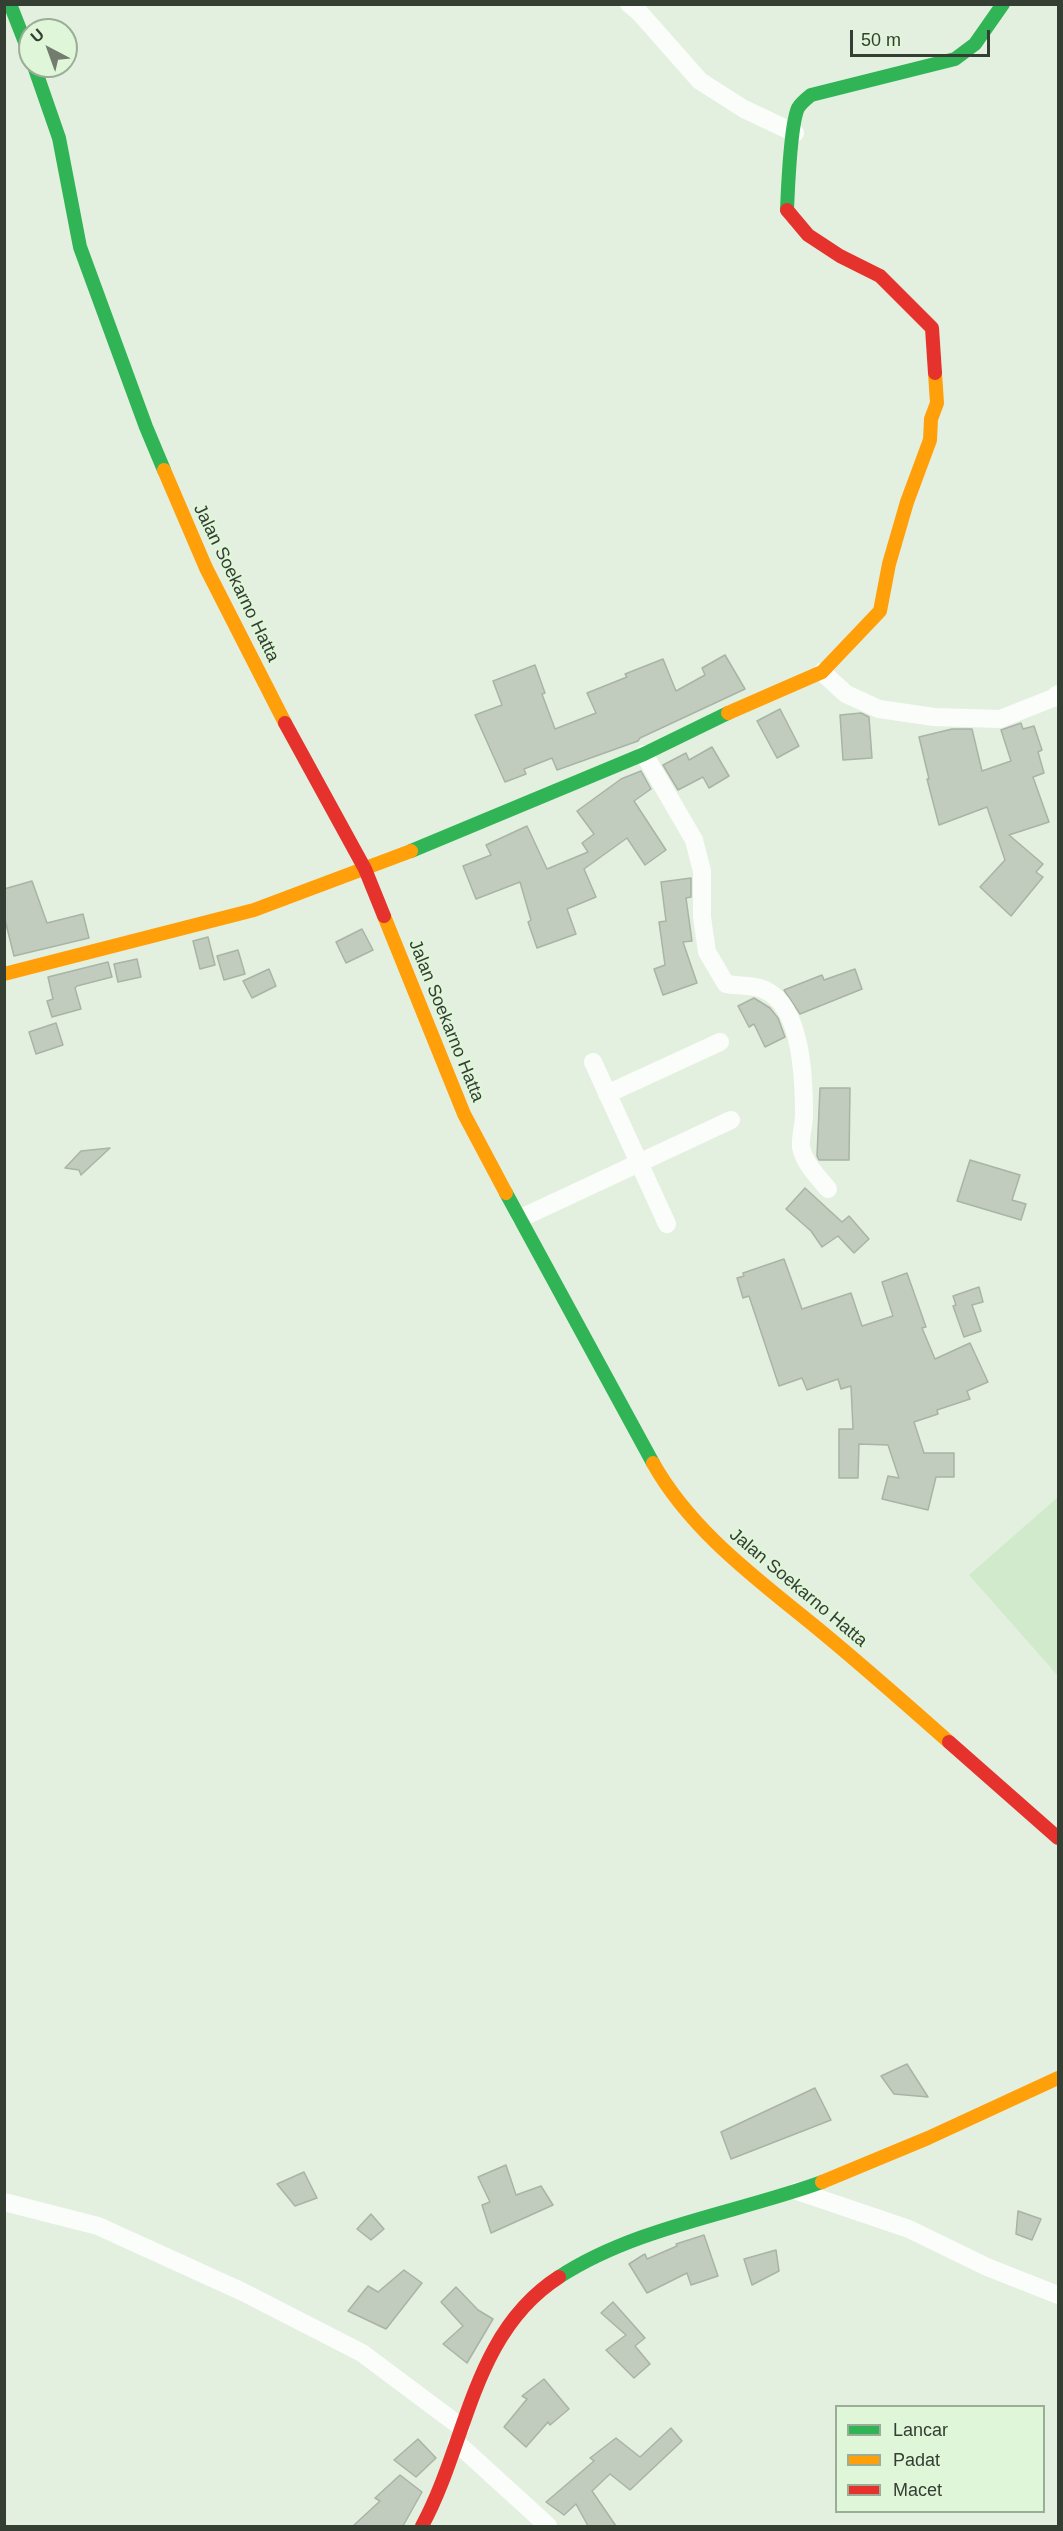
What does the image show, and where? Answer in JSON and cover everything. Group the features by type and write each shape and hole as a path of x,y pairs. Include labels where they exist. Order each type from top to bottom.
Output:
{"street":[{"path":"10,4 18,24"},
{"path":"629,4 639,12 700,81 744,109 795,133"},
{"path":"4,974 254,910 458,833 644,754 822,672 849,646 880,611 889,564 907,502 930,440 931,419 937,403 932,328 880,276 840,256 808,235 787,210 795,133 794,118 798,107 811,95 955,59 975,44 1003,4"},
{"name":"Jalan Soekarno Hatta","path":"38,78 59,138 80,247 146,427 206,568 306,765 365,869 464,1114 664,1483 721,1549 863,1666 1059,1838"},
{"path":"822,672 846,694 879,709 934,717 1000,719 1059,694"},
{"path":"644,754 694,840 702,870 702,917 707,952 726,984 767,991 786,1009 796,1033 804,1086 801,1146 813,1171 828,1189"},
{"path":"607,1094 720,1042"},
{"path":"593,1062 668,1224"},
{"path":"521,1218 731,1120"},
{"path":"422,2526 438,2496 459,2435 504,2328 537,2291 560,2274 636,2241 797,2191 927,2138 1059,2079"},
{"path":"797,2191 909,2229 987,2267 1059,2295"},
{"path":"4,2202 98,2226 243,2292 362,2353 459,2435 548,2526"}],"green space":[{"path":"1058,1497 1058,1676 969,1575"}],"building":[{"path":"725,655 745,689 640,738 638,741 557,770 552,758 524,769 526,774 505,782 475,715 502,705 493,681 535,665 545,693 542,694 555,729 596,713 587,693 627,677 625,674 663,659 676,691 705,675 702,668"},
{"path":"780,709 799,746 777,758 757,721"},
{"path":"861,713 869,717 872,758 843,760 840,715"},
{"path":"1021,723 1023,729 1034,726 1042,750 1038,752 1044,773 1033,777 1049,822 1009,835 1043,864 1036,872 1043,877 1011,916 980,887 1005,860 987,807 939,825 919,737 952,729 972,729 982,771 1011,761 1001,730"},
{"path":"712,747 729,776 709,788 703,777 678,790 663,765 686,753 689,760"},
{"path":"641,771 651,789 634,801 666,850 645,865 627,838 584,869 596,897 567,909 576,934 537,948 528,922 531,920 520,882 476,899 463,866 491,855 486,845 527,826 547,869 588,852 582,843 594,834 577,811 621,779"},
{"path":"691,878 691,897 686,898 692,941 683,942 697,983 663,995 654,969 665,965 659,922 666,921 661,882"},
{"path":"32,881 47,923 83,914 89,938 14,956 4,916 4,889"},
{"path":"362,929 373,950 346,963 336,942"},
{"path":"208,937 215,965 200,969 193,941"},
{"path":"238,950 245,974 224,980 217,956"},
{"path":"137,959 141,977 118,982 114,964"},
{"path":"108,962 112,977 75,988 81,1009 52,1017 47,1001 53,999 48,977"},
{"path":"269,969 276,986 252,998 243,981"},
{"path":"855,969 862,989 800,1014 784,990 822,975 824,980"},
{"path":"754,998 770,1008 778,1018 785,1037 765,1047 754,1024 749,1027 738,1006"},
{"path":"56,1023 63,1045 36,1054 29,1032"},
{"path":"820,1088 850,1088 849,1160 819,1160 817,1156"},
{"path":"110,1148 81,1175 79,1170 65,1168 81,1151"},
{"path":"970,1160 1020,1175 1012,1200 1026,1204 1021,1220 957,1201"},
{"path":"805,1188 842,1222 849,1216 869,1239 854,1253 838,1236 822,1247 811,1231 786,1209"},
{"path":"784,1259 802,1309 851,1293 862,1326 893,1316 882,1282 907,1273 926,1327 922,1328 935,1359 970,1343 988,1382 967,1391 970,1399 937,1410 938,1414 914,1422 924,1453 954,1453 954,1477 936,1477 928,1510 882,1499 888,1476 899,1478 888,1445 859,1444 858,1478 839,1478 839,1429 853,1429 851,1386 841,1389 838,1379 807,1390 802,1378 779,1386 749,1296 743,1298 737,1278 744,1276 743,1273"},
{"path":"979,1287 983,1302 972,1305 981,1331 964,1337 953,1306 956,1305 953,1296"},
{"path":"907,2064 928,2097 894,2094 881,2076"},
{"path":"815,2088 831,2120 731,2159 721,2132"},
{"path":"506,2165 516,2195 541,2186 553,2205 491,2233 482,2205 490,2202 478,2177"},
{"path":"304,2172 317,2198 295,2206 277,2184"},
{"path":"1018,2211 1041,2219 1032,2240 1016,2234"},
{"path":"371,2214 384,2229 371,2240 357,2229"},
{"path":"704,2235 718,2276 691,2285 687,2273 647,2293 629,2264 645,2254 647,2259 677,2246 676,2244"},
{"path":"776,2250 779,2271 752,2285 744,2259"},
{"path":"404,2270 422,2283 386,2329 348,2311 368,2286 378,2292"},
{"path":"456,2287 478,2310 493,2319 467,2363 443,2344 463,2326 441,2302"},
{"path":"613,2302 645,2338 635,2346 650,2364 634,2378 606,2350 626,2335 601,2313"},
{"path":"544,2379 569,2409 550,2425 548,2422 526,2447 504,2427 527,2399 522,2396"},
{"path":"671,2428 682,2441 630,2490 610,2474 592,2491 616,2526 588,2526 576,2504 564,2515 546,2502 594,2461 590,2458 616,2438 640,2457"},
{"path":"418,2439 436,2458 416,2477 394,2460"},
{"path":"400,2475 422,2492 403,2526 353,2526 380,2501 375,2498"}],"traffic: fast":[{"path":"10,4 18,24"},
{"path":"787,210 793,129 798,108 804,101 811,95 955,59 975,44 1003,4"},
{"path":"38,78 59,138 80,247 164,470"},
{"path":"411,851 644,754 728,713"},
{"path":"506,1193 653,1463"},
{"path":"559,2277 620,2245 653,2233 822,2182"}],"traffic: slow":[{"path":"728,713 822,672 880,611 889,564 907,502 930,440 931,419 937,403 935,373"},
{"path":"164,470 206,568 285,723"},
{"path":"4,974 254,910 411,851"},
{"path":"384,916 464,1114 506,1193"},
{"path":"653,1463 668,1488 686,1511 727,1553 949,1742"},
{"path":"822,2182 928,2138 1058,2078"}],"traffic: jam":[{"path":"787,210 808,235 840,256 880,276 932,328 935,373"},
{"path":"285,723 365,869 384,916"},
{"path":"949,1742 1058,1838"},
{"path":"422,2526 438,2493 475,2391 490,2358 507,2328 530,2300 559,2277"}]}
